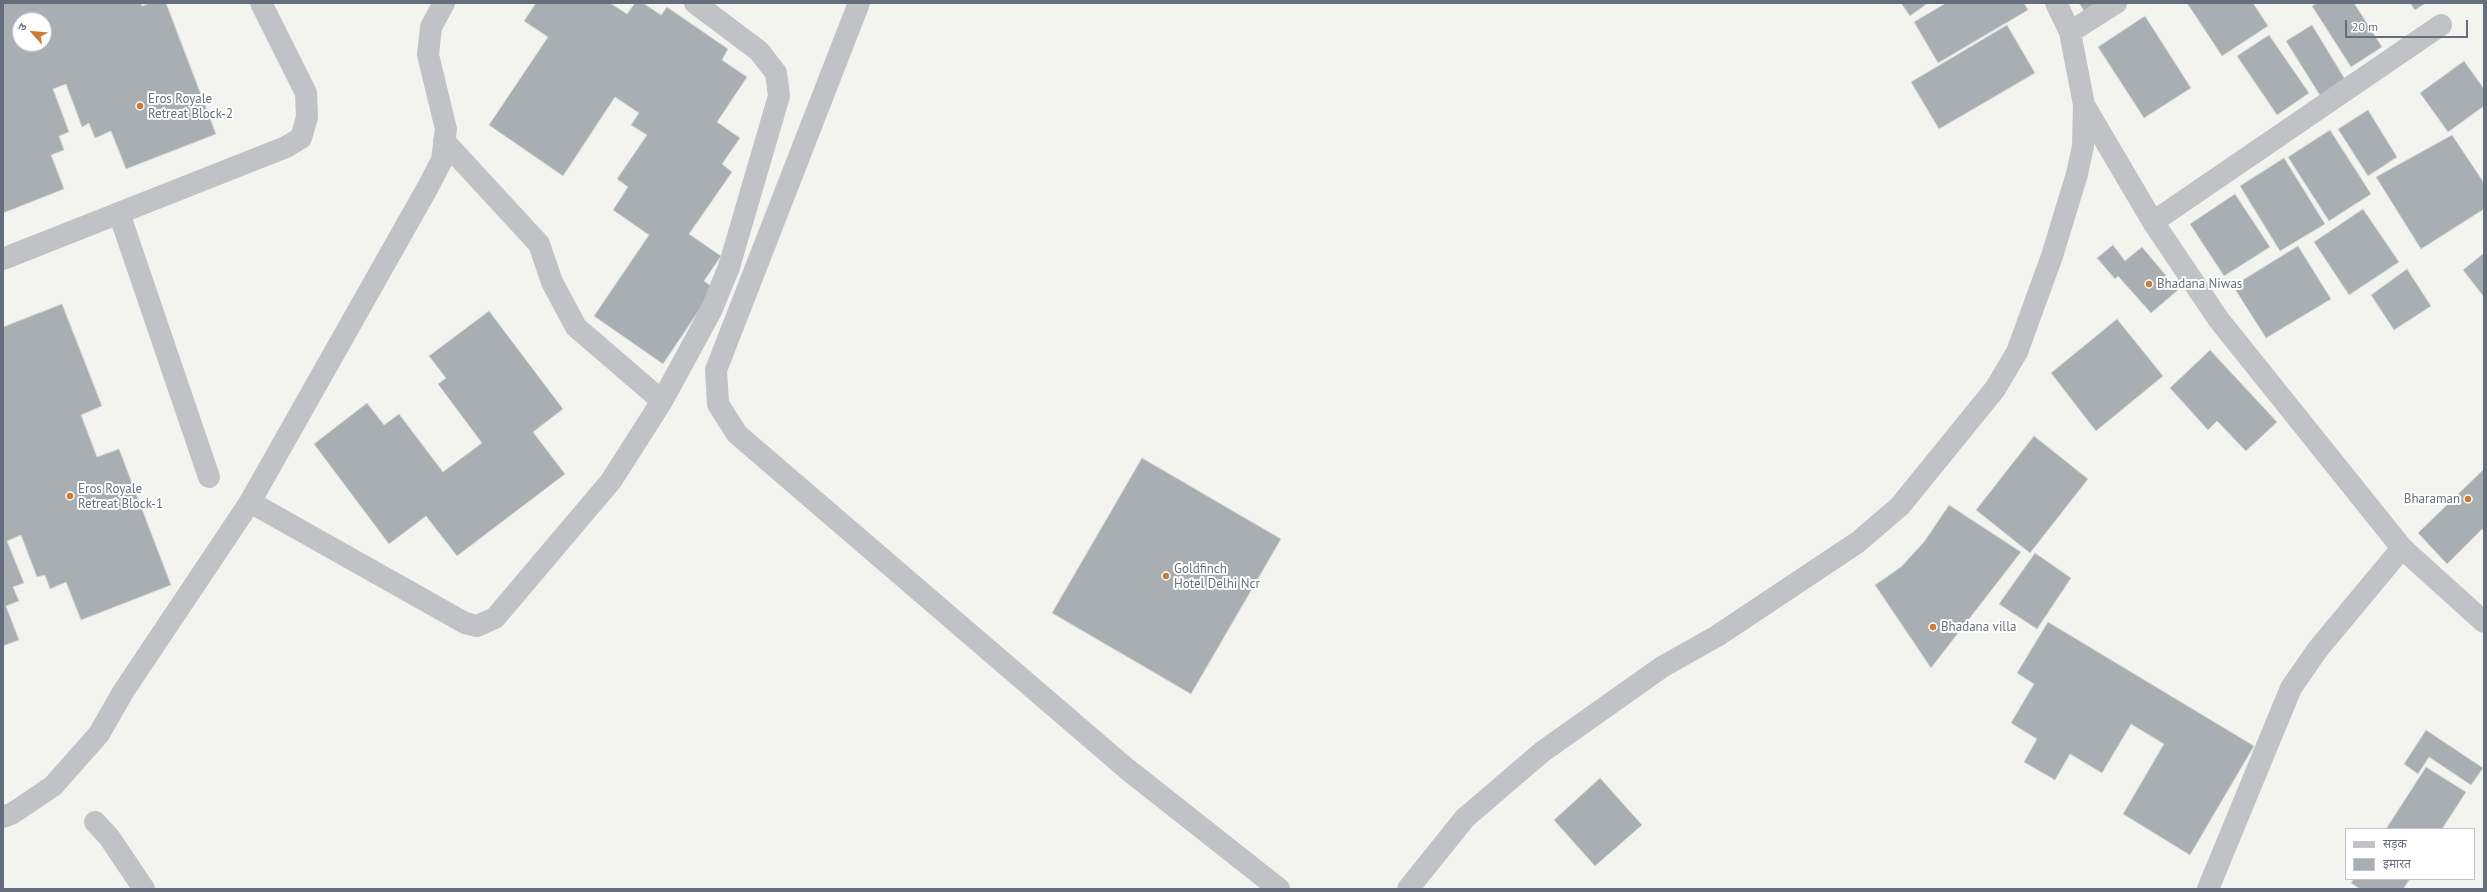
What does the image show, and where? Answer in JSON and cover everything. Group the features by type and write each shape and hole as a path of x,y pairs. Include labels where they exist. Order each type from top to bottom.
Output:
{"street":[{"path":"3,259 286,147 301,138 307,117 306,93 261,3"},
{"path":"3,817 13,813 53,786 99,734 123,692 250,502 428,187 442,160 446,129 428,55 431,27 444,3"},
{"path":"250,502 465,623 477,626 494,618 612,481 662,401 711,311 729,267 779,96 776,73 759,51 695,3"},
{"path":"859,3 716,370 718,404 737,434 1127,769 1279,889"},
{"path":"1408,889 1465,818 1542,752 1662,667 1717,636 1858,542 1900,506 1995,389 2017,352 2052,256 2077,174 2083,146 2084,106 2070,32 2056,3"},
{"path":"2070,32 2116,3"},
{"path":"2153,222 2441,25"},
{"path":"2084,106 2153,222 2219,320 2402,548 2484,622"},
{"path":"444,141 539,244 552,282 576,328 662,401"},
{"path":"119,213 208,477"},
{"path":"2208,889 2291,688 2318,649 2402,548"},
{"path":"94,822 109,837 144,889"}],"building":[{"name":"Eros Royale Retreat Block-2","path":"3,3 141,3 142,6 150,3 166,3 216,134 126,169 111,131 95,138 89,123 82,127 66,84 53,89 69,132 59,136 64,150 51,155 64,189 3,213"},
{"path":"536,3 610,3 627,14 635,3 643,3 661,15 667,7 728,49 722,60 747,77 717,122 740,138 722,164 732,172 689,234 721,256 704,281 714,288 663,364 594,316 649,235 613,210 628,187 617,179 647,135 631,125 639,113 615,97 563,176 489,125 548,37 524,21"},
{"path":"1901,3 1928,3 1910,16"},
{"path":"1946,3 2024,3 2028,10 1938,63 1914,22"},
{"path":"2079,3 2096,3 2084,11"},
{"path":"2187,3 2253,3 2268,26 2222,56"},
{"path":"2317,3 2354,3 2382,47 2351,67 2312,6"},
{"path":"2410,3 2426,3 2415,10"},
{"path":"2145,16 2191,88 2144,118 2098,47"},
{"path":"2007,25 2035,73 1939,129 1911,82"},
{"path":"2312,25 2346,81 2321,97 2286,41"},
{"path":"2269,35 2309,93 2277,115 2237,56"},
{"path":"2464,61 2484,89 2484,106 2448,132 2420,93"},
{"path":"2368,110 2397,157 2368,176 2338,129"},
{"path":"2330,130 2371,194 2329,221 2288,157"},
{"path":"2452,135 2484,183 2484,209 2421,249 2376,177"},
{"path":"2284,158 2325,224 2280,251 2240,186"},
{"path":"2235,194 2270,247 2224,276 2190,224"},
{"path":"2363,209 2399,262 2349,295 2314,242"},
{"name":"Bhadana Niwas","path":"2113,245 2125,261 2142,247 2178,290 2151,313 2118,276 2115,279 2097,258"},
{"path":"2298,246 2331,299 2266,338 2233,286"},
{"path":"2484,253 2484,297 2463,270"},
{"path":"2407,269 2431,306 2394,330 2371,295"},
{"name":"Eros Royale Retreat Block-1","path":"62,304 102,406 81,415 97,457 119,449 171,585 81,620 66,582 50,589 45,575 37,577 21,535 7,541 24,583 13,587 19,601 6,606 19,640 3,646 3,327"},
{"path":"489,311 563,409 533,432 565,474 457,556 426,516 389,544 314,444 367,403 384,425 399,414 443,472 482,443 438,384 446,378 429,356"},
{"path":"2117,319 2163,376 2096,431 2051,373"},
{"path":"2210,350 2277,422 2246,451 2217,421 2208,430 2170,388"},
{"path":"2034,436 2088,479 2030,553 1976,510"},
{"name":"Goldfinch Hotel Delhi Ncr","path":"1142,458 1281,539 1191,694 1052,613"},
{"name":"Bharaman","path":"2484,469 2484,531 2482,529 2447,564 2418,533"},
{"name":"Bhadana villa","path":"1949,505 2021,552 1931,668 1875,585 1901,567 1924,542"},
{"path":"2035,553 2071,578 2037,629 1999,604"},
{"path":"2048,622 2254,746 2190,855 2123,814 2164,744 2131,724 2102,773 2070,754 2055,780 2024,762 2037,739 2011,723 2034,684 2017,673"},
{"path":"2426,730 2483,768 2471,785 2429,757 2418,774 2404,764"},
{"path":"2426,767 2466,792 2443,828 2387,828"},
{"path":"1600,778 1642,825 1595,866 1554,820"},
{"path":"2353,880 2409,880 2403,889 2360,889 2351,883"}],"place":[{"name":"Eros Royale Retreat Block-2","path":"140,106"},
{"name":"Bhadana Niwas","path":"2149,284"},
{"name":"Eros Royale Retreat Block-1","path":"70,496"},
{"name":"Bharaman","path":"2468,499"},
{"name":"Goldfinch Hotel Delhi Ncr","path":"1166,576"},
{"name":"Bhadana villa","path":"1933,627"}]}
